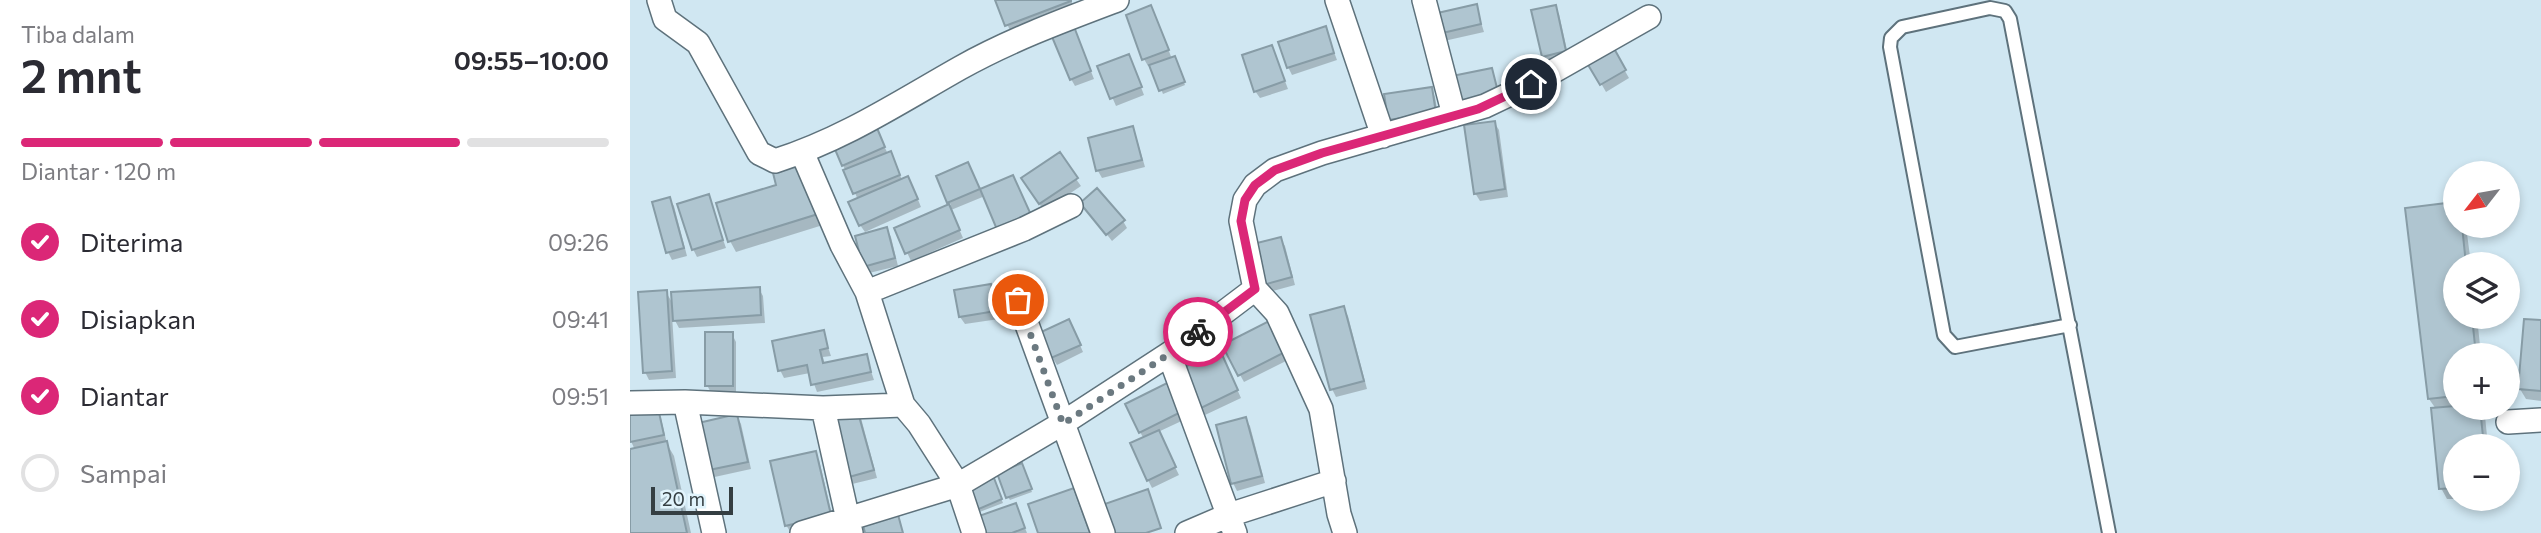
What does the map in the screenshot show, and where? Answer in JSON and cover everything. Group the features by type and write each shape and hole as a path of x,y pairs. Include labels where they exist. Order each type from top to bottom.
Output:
{"street":[{"path":"659,0 665,19 698,43 760,153 775,161 864,125 963,66 1059,22 1117,0"},
{"path":"1337,0 1383,136"},
{"path":"1424,0 1454,115"},
{"path":"1345,533 1339,514 1321,410 1277,313 1255,289 1241,221 1245,200 1255,185 1275,170 1322,153 1478,109 1649,17"},
{"path":"802,152 842,245 867,292 903,405 919,424 958,485 974,533"},
{"path":"867,292 1024,229 1071,206"},
{"path":"803,533 848,526 958,485 1063,424 1169,354 1255,289"},
{"path":"1018,300 1103,533"},
{"path":"1169,354 1232,524"},
{"path":"630,403 685,402 823,408 903,405"},
{"path":"685,402 714,533"},
{"path":"823,408 848,526"},
{"path":"2508,422 2541,420"},
{"path":"1187,533 1232,524 1334,481"}],"lane":[{"path":"2070,326 1955,347 1944,335 1890,47 1891,38 1902,27 1990,8 2005,11 2010,19 2070,326 2109,533"}],"building":[{"path":"995,0 1071,0 1071,1 1005,26"},
{"path":"1477,4 1481,24 1438,34 1433,14"},
{"path":"1151,5 1169,50 1142,60 1126,15"},
{"path":"1556,5 1566,51 1542,57 1531,10"},
{"path":"1073,24 1091,71 1070,80 1050,32"},
{"path":"1326,26 1334,53 1287,68 1278,42"},
{"path":"1611,43 1626,70 1600,85 1584,58"},
{"path":"1272,45 1285,81 1254,92 1242,55"},
{"path":"1129,54 1142,87 1110,99 1097,66"},
{"path":"1175,56 1185,82 1159,91 1149,65"},
{"path":"1492,68 1499,96 1459,105 1452,76"},
{"path":"1432,87 1436,113 1388,120 1384,94"},
{"path":"1495,121 1505,189 1474,194 1464,125"},
{"path":"1133,126 1142,160 1096,171 1088,138"},
{"path":"877,128 885,147 842,166 834,147"},
{"path":"891,151 900,175 853,194 843,170"},
{"path":"1060,152 1078,178 1039,204 1021,178"},
{"path":"801,160 818,214 728,242 716,203 776,185 772,169"},
{"path":"968,162 980,189 947,203 936,176"},
{"path":"1013,175 1032,217 998,232 980,189"},
{"path":"908,176 918,199 859,226 848,202"},
{"path":"1097,188 1125,220 1106,235 1080,203"},
{"path":"709,194 723,240 692,250 677,204"},
{"path":"670,197 684,248 666,253 652,202"},
{"path":"2443,203 2443,238 2463,238 2465,252 2443,252 2443,329 2473,329 2475,343 2443,343 2443,397 2428,399 2405,208"},
{"path":"949,204 960,230 905,254 894,228"},
{"path":"887,227 895,258 863,267 855,236"},
{"path":"1281,237 1292,277 1259,286 1249,245"},
{"path":"991,284 996,311 959,317 954,290"},
{"path":"760,287 761,315 673,321 671,292"},
{"path":"667,290 672,371 643,373 638,292"},
{"path":"1344,306 1364,381 1330,390 1310,315"},
{"path":"1069,319 1081,345 1051,358 1039,333"},
{"path":"2524,319 2541,320 2541,391 2520,389"},
{"path":"1271,320 1287,351 1238,376 1222,345"},
{"path":"824,330 828,348 820,350 823,363 867,354 871,372 811,385 807,365 778,371 772,341"},
{"path":"705,332 733,332 733,386 705,386"},
{"path":"1220,350 1238,390 1199,409 1180,369"},
{"path":"1171,381 1185,410 1139,433 1125,404"},
{"path":"2443,407 2443,420 2481,420 2483,434 2443,434 2443,489 2439,489 2431,408"},
{"path":"658,408 664,435 630,442 630,414"},
{"path":"857,409 874,470 842,479 825,417"},
{"path":"737,414 748,462 704,471 694,424"},
{"path":"1246,417 1262,476 1231,484 1216,425"},
{"path":"1159,430 1176,467 1147,481 1130,443"},
{"path":"667,441 687,533 630,533 630,449"},
{"path":"816,451 831,515 785,526 770,461"},
{"path":"1022,463 1032,489 1006,498 997,473"},
{"path":"994,478 1002,499 974,511 965,489"},
{"path":"1074,488 1090,533 1038,533 1028,504"},
{"path":"1148,489 1161,528 1146,533 1105,533 1096,507"},
{"path":"1016,503 1025,528 1012,533 981,533 976,517"},
{"path":"897,511 903,533 865,533 862,521"}],"way so far":[{"path":"1018,300 1063,424 1198,332"}],"route":[{"path":"1198,332 1255,289 1241,221 1242,210 1255,185 1275,170 1322,153 1478,109 1531,84"}]}
